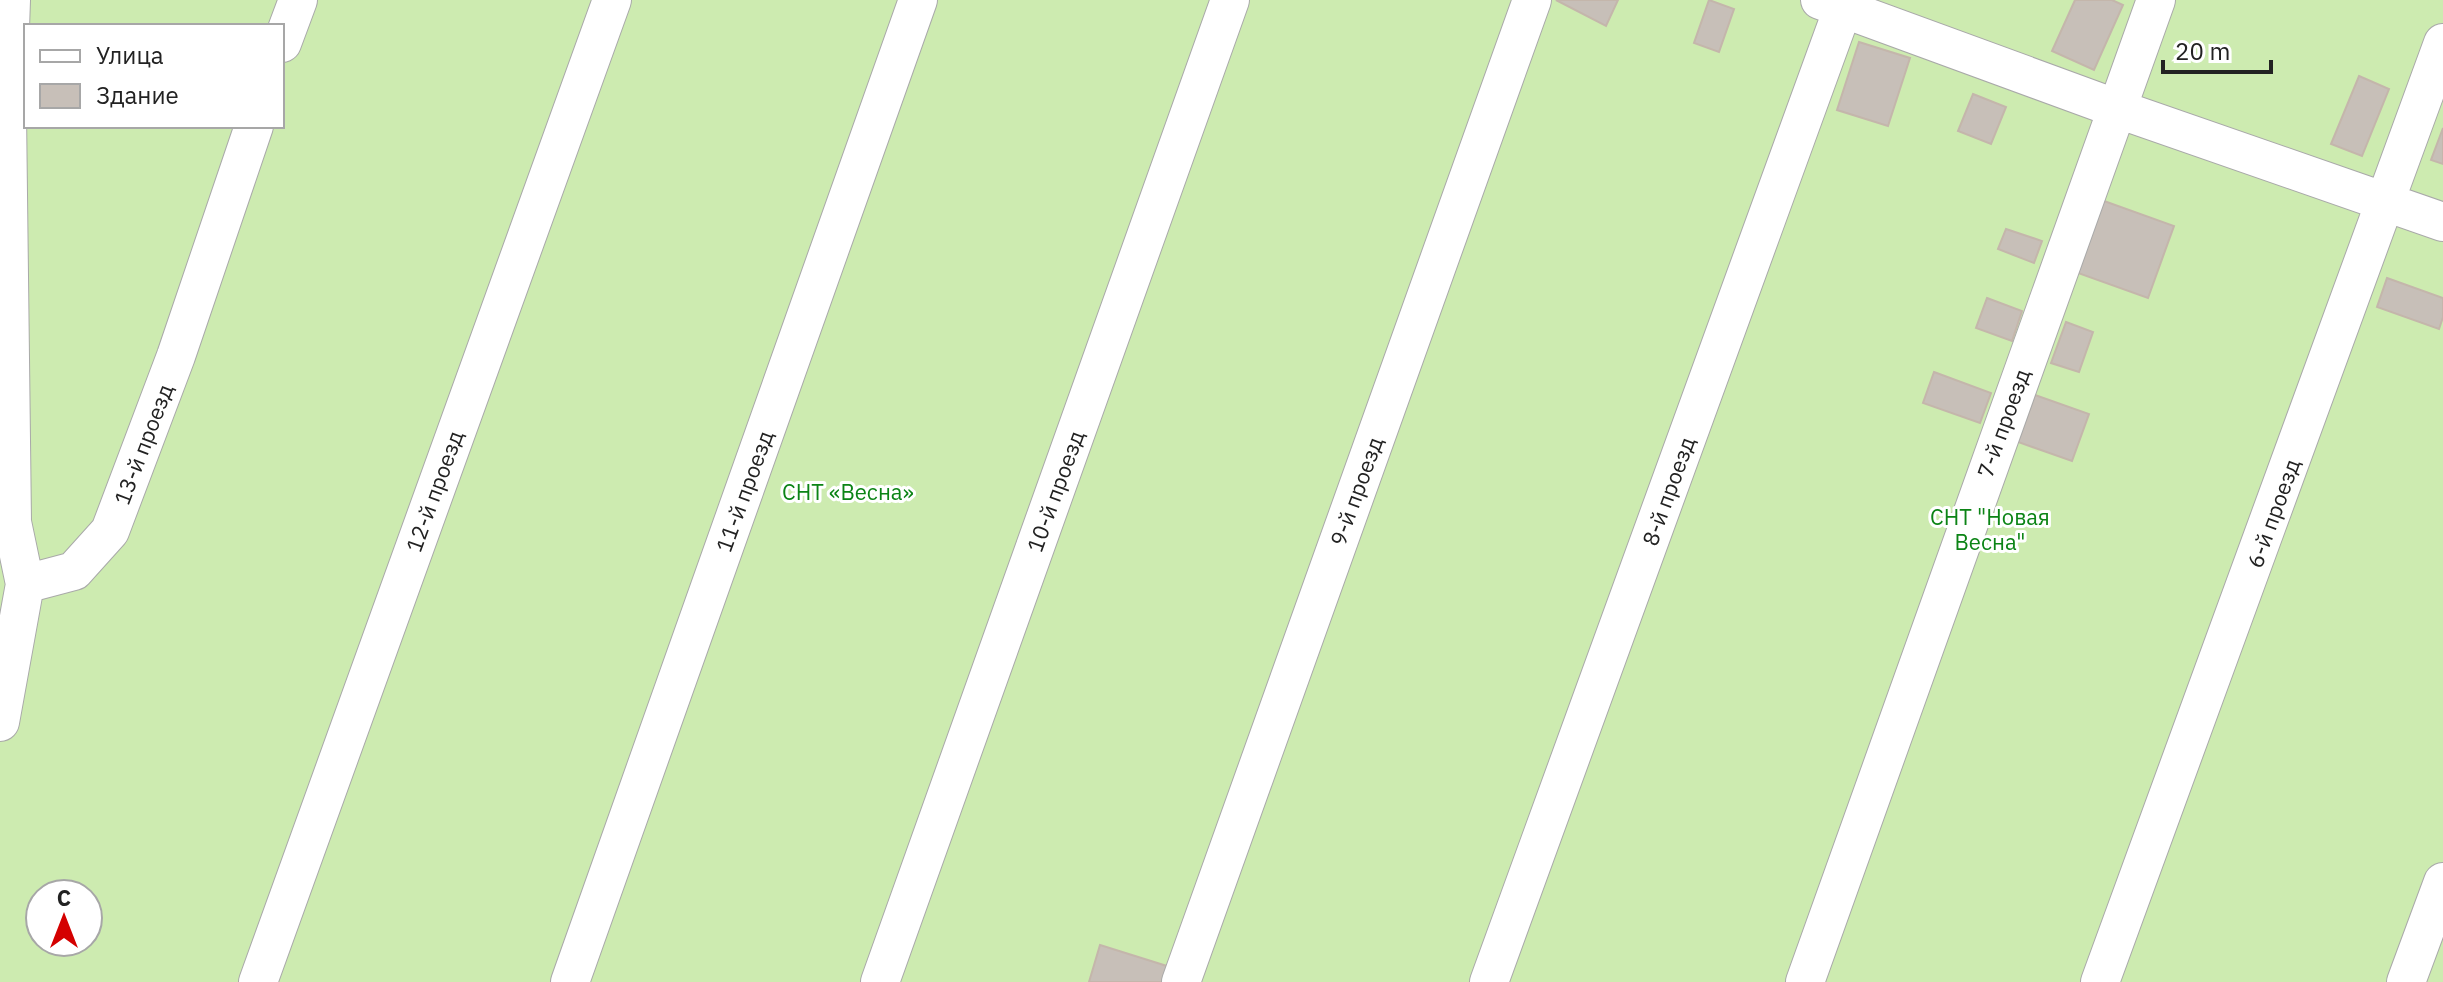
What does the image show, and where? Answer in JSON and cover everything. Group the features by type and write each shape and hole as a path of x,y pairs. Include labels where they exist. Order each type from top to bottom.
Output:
{"street":[{"path":"0,722 25,584 12,522 7,112 11,0"},
{"path":"284,38 298,0"},
{"name":"12-й проезд","path":"258,982 612,0"},
{"name":"11-й проезд","path":"570,982 918,0"},
{"name":"10-й проезд","path":"880,982 1230,0"},
{"name":"9-й проезд","path":"1181,982 1532,0"},
{"name":"7-й проезд","path":"1805,982 2156,0"},
{"path":"1837,3 2115,108 2443,222"},
{"name":"8-й проезд","path":"1489,982 1837,3"},
{"name":"6-й проезд","path":"2100,982 2443,43"},
{"name":"13-й проезд","path":"25,584 74,571 110,531 176,356 253,128"},
{"path":"2406,982 2443,882"}],"green space":[{"name":"СНТ «Весна»","path":"0,0 2443,0 2443,982 0,982"}],"building":[{"path":"1556,0 1618,0 1606,26"},
{"path":"1709,0 1734,9 1719,52 1694,43"},
{"path":"2075,0 2112,0 2123,5 2094,70 2052,51"},
{"path":"1859,42 1910,58 1888,126 1837,110"},
{"path":"2359,76 2389,89 2362,156 2331,144"},
{"path":"1973,94 2006,107 1991,144 1958,131"},
{"path":"2443,128 2443,164 2431,160"},
{"path":"2104,201 2174,226 2148,298 2078,273"},
{"path":"2006,229 2042,241 2034,263 1998,249"},
{"path":"2387,278 2443,298 2443,317 2439,329 2377,307"},
{"path":"1987,298 2022,311 2012,341 1976,328"},
{"path":"2066,322 2093,332 2079,372 2051,363"},
{"path":"1934,372 1991,393 1980,423 1923,403"},
{"path":"2035,395 2089,414 2072,461 2018,442"},
{"path":"1100,945 1170,967 1165,982 1089,982"}],"park label":[{"name":"СНТ \"Новая Весна\"","path":"1990,528"}]}
